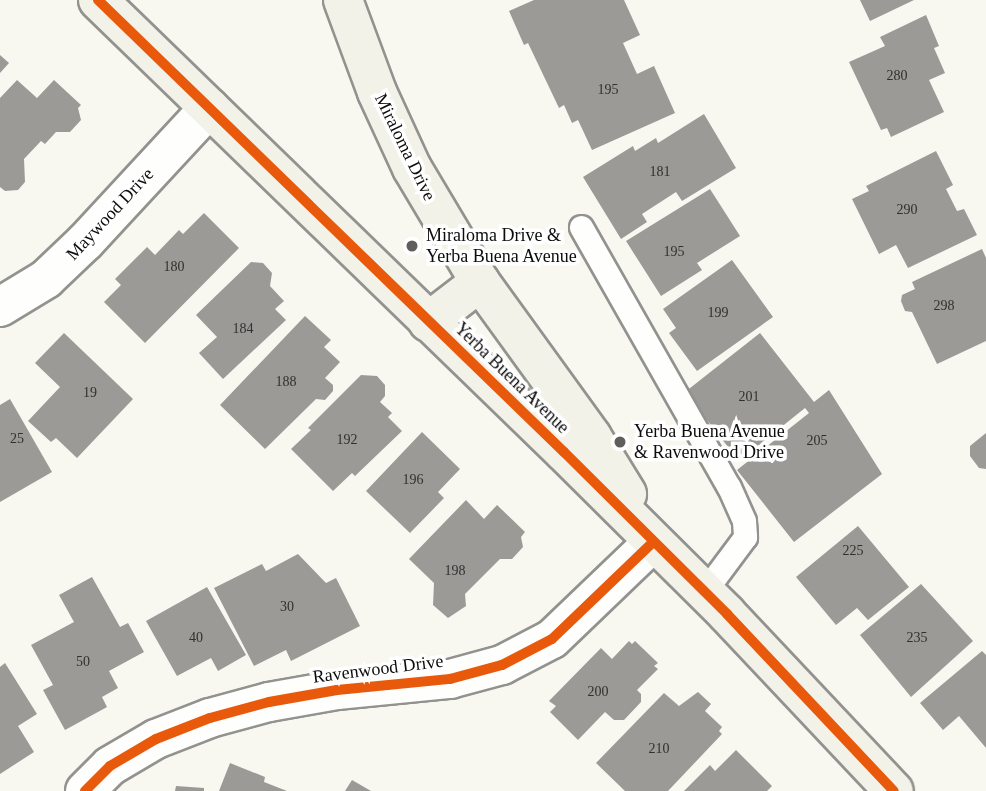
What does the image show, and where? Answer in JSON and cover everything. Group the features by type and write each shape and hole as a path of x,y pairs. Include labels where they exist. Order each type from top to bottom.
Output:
{"street":[{"name":"Yerba Buena Avenue","path":"97,0 704,592 894,791"},
{"name":"Miraloma Drive","path":"344,0 377,92 412,168 480,282 509,320"},
{"name":"Maywood Drive","path":"0,307 46,279 85,242 209,108"},
{"path":"428,322 480,282"},
{"name":"Yerba Buena Avenue","path":"509,320 592,437 653,542"},
{"name":"Ravenwood Drive","path":"85,791 110,766 156,739 209,718 297,697 337,690 450,679 502,665 552,639 653,542"}],"lane":[{"path":"581,227 729,487 744,522 745,537 704,592"}],"building":[{"path":"534,0 624,0 640,35 623,43 637,74 654,66 675,113 592,150 578,120 572,123 564,105 559,108 528,43 524,45 509,11"},
{"path":"860,0 914,0 870,21"},
{"path":"926,15 939,46 934,48 945,73 929,80 944,112 891,137 887,128 881,130 849,62 885,46 880,37"},
{"path":"0,55 9,63 0,73"},
{"path":"17,80 37,98 54,80 81,105 78,108 81,120 70,132 56,132 45,144 41,141 24,159 25,182 18,190 5,191 0,187 0,98"},
{"path":"704,114 736,168 682,201 676,192 642,214 647,222 621,239 583,177 633,146 635,151 656,138 658,143"},
{"path":"936,151 953,185 946,189 957,211 964,209 977,235 908,268 896,245 879,254 852,199 869,191 866,186"},
{"path":"710,189 740,236 697,263 702,270 661,296 626,241"},
{"path":"204,213 239,248 145,343 104,302 121,285 115,279 147,247 155,255 179,230 183,234"},
{"path":"982,249 986,258 986,341 937,364 912,312 905,311 902,295 915,289 912,282"},
{"path":"732,260 773,317 697,371 669,333 676,328 663,309"},
{"path":"251,262 263,263 272,273 270,286 284,301 275,309 286,320 223,379 199,353 217,337 196,315"},
{"path":"305,316 331,340 324,347 340,362 325,378 333,385 333,391 325,400 316,399 265,449 220,405"},
{"path":"64,333 133,399 77,458 56,438 51,442 28,421 60,387 35,363"},
{"path":"760,333 814,402 829,390 882,474 794,542 737,470 809,413 805,408 739,461 685,392"},
{"path":"361,375 377,376 385,385 385,396 380,402 392,413 388,417 402,431 355,476 352,473 333,491 291,449"},
{"path":"10,399 52,472 0,502 0,405"},
{"path":"422,432 460,469 438,492 444,498 410,533 366,491"},
{"path":"986,433 986,469 979,468 970,456 970,446"},
{"path":"466,500 484,519 497,505 525,532 521,537 523,547 512,559 500,559 465,594 466,606 448,618 433,605 434,583 409,559"},
{"path":"858,526 909,587 868,620 857,608 836,625 796,577"},
{"path":"298,554 326,583 336,578 360,626 291,661 286,650 254,666 214,588 262,564 266,571"},
{"path":"92,577 120,627 128,623 144,652 109,671 118,688 102,697 107,707 65,730 43,690 53,685 31,645 74,622 59,595"},
{"path":"921,584 973,641 911,697 860,635"},
{"path":"207,587 246,655 218,671 211,658 177,676 146,621"},
{"path":"629,641 632,644 635,641 658,663 654,666 658,669 637,690 641,694 641,702 624,720 614,720 605,712 578,740 550,712 556,706 549,701 601,648 612,659"},
{"path":"982,651 986,655 986,748 959,716 943,730 920,703"},
{"path":"5,663 37,714 18,726 34,752 0,774 0,667"},
{"path":"698,692 711,704 705,711 722,727 719,731 722,734 668,791 625,791 596,763 664,693 679,706"},
{"path":"736,750 772,786 767,791 684,791 710,765 715,771"},
{"path":"230,763 265,777 264,782 287,791 219,791"},
{"path":"352,780 371,791 345,791"},
{"path":"176,786 204,788 204,791 175,791"}],"cycle path":[{"path":"98,0 564,452 727,614 894,791"},
{"path":"85,791 110,766 156,739 210,718 269,702 337,690 450,679 502,665 552,639 653,542"}],"place":[{"name":"Miraloma Drive & Yerba Buena Avenue","path":"412,246"},
{"name":"Yerba Buena Avenue & Ravenwood Drive","path":"620,442"}]}
